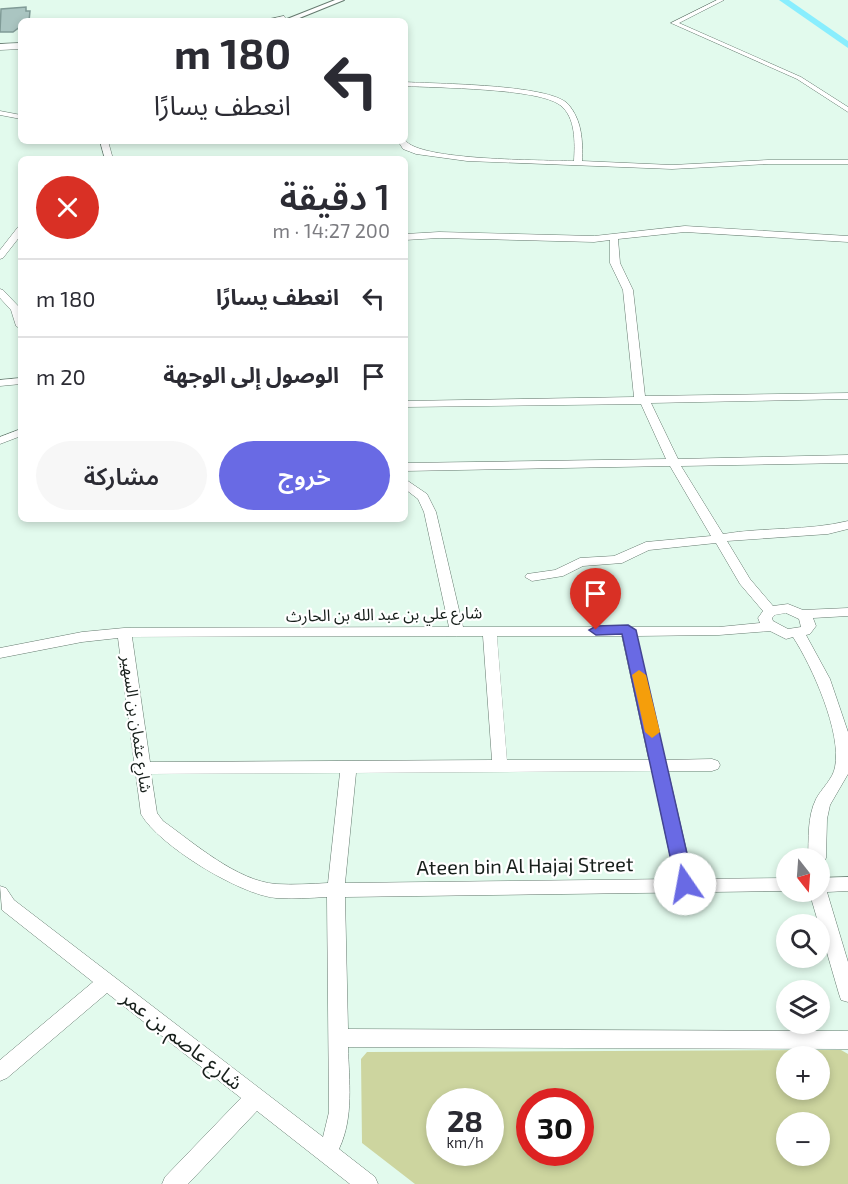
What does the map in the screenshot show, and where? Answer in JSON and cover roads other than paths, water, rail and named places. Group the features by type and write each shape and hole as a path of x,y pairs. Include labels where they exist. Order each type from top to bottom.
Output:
{"highway":[{"path":"0,46 18,45"}],"main road":[{"path":"290,18 334,0"},
{"path":"291,18 341,0"}],"street":[{"path":"721,0 674,23 804,81 845,107"},
{"path":"408,84 520,92 558,100 578,126 578,164"},
{"path":"0,113 18,116"},
{"path":"405,144 419,152 448,157 578,164 680,167 773,161 848,162"},
{"path":"408,237 615,237 685,229 848,239"},
{"path":"0,256 18,233"},
{"path":"615,237 615,262 628,290 643,401 674,463 750,588 770,611"},
{"path":"0,292 16,309 18,316"},
{"path":"0,383 18,381"},
{"path":"408,404 848,396"},
{"path":"0,441 18,433"},
{"path":"408,467 848,459"},
{"path":"408,485 423,497 430,512 457,632"},
{"path":"532,577 558,573 580,562 617,560 642,546 746,534 835,529 848,525"},
{"path":"770,627 765,618 770,611 783,608 802,614 848,612"},
{"path":"802,614 809,626 798,634 822,673 839,720 844,751 843,767 822,801 818,848"},
{"name":"شارع علي بن عبد الله بن الحارث","path":"0,653 81,637 124,633 719,631 770,627 786,634 798,634"},
{"path":"628,630 685,884"},
{"path":"490,631 500,766"},
{"name":"شارع عثمان بن السهير","path":"124,633 149,814"},
{"path":"143,768 712,765"},
{"path":"327,1152 334,1137 339,1112 336,890 349,767"},
{"name":"Ateen bin Al Hajaj Street","path":"149,814 157,825 228,874 252,887 275,891 685,884 776,885"},
{"path":"830,885 848,884"},
{"name":"شارع عاصم بن عمر","path":"0,893 8,904 368,1184"},
{"path":"821,902 848,994"},
{"path":"0,1072 107,982"},
{"path":"337,1038 848,1040"},
{"path":"173,1184 255,1098"}],"waterway":[{"path":"783,0 848,45"}]}
